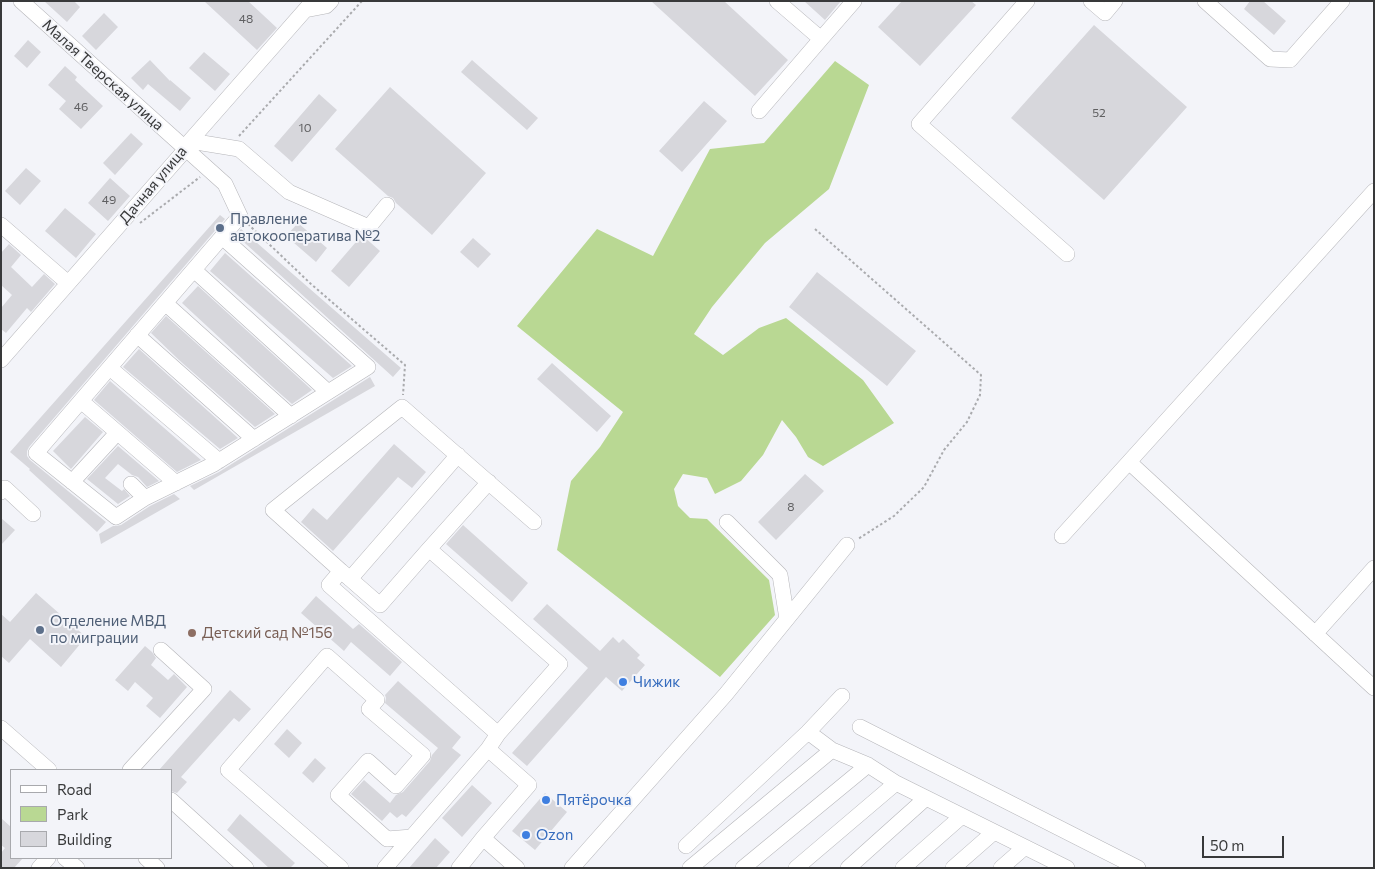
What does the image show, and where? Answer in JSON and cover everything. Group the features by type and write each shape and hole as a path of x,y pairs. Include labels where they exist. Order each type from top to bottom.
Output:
{"street":[{"name":"Малая Тверская улица","path":"21,1 188,145 225,184 231,227"},
{"name":"Дачная улица","path":"1,360 188,145 304,4 326,6 331,1"},
{"path":"777,1 821,39"},
{"path":"759,110 854,1"},
{"path":"1027,1 919,124 1067,254"},
{"path":"1092,1 1105,13 1115,1"},
{"path":"1206,2 1270,59 1290,60 1342,1"},
{"path":"188,145 239,149 289,192 368,227 387,205"},
{"path":"1062,536 1374,192"},
{"path":"1,225 68,284"},
{"path":"231,227 368,367 219,461 145,498 116,517 36,453 231,227"},
{"path":"194,270 328,392"},
{"path":"165,303 291,416"},
{"path":"137,335 254,439"},
{"path":"110,368 219,461"},
{"path":"81,401 176,483"},
{"path":"489,482 380,605 273,510 402,407 489,482 534,522"},
{"path":"72,482 117,432"},
{"path":"458,455 346,575 329,586 498,734"},
{"path":"1129,462 1374,688"},
{"path":"131,484 145,498"},
{"path":"1,492 5,488 33,514"},
{"path":"727,522 780,575 787,619"},
{"path":"572,868 726,694 847,546"},
{"path":"385,868 560,664 429,549"},
{"path":"1315,634 1374,568"},
{"path":"131,769 204,689 161,650"},
{"path":"341,868 228,770 327,656 377,700 370,709 423,756 396,786 368,761 338,795 387,839 412,837"},
{"path":"686,846 808,732 842,696"},
{"path":"860,727 1138,868"},
{"path":"1,728 48,769"},
{"path":"808,732 832,750 868,765 896,783 1062,867"},
{"path":"459,868 529,785 488,749"},
{"path":"690,868 832,750"},
{"path":"743,868 868,765"},
{"path":"796,868 896,783"},
{"path":"848,868 926,798"},
{"path":"172,801 246,868"},
{"path":"903,868 962,816"},
{"path":"953,868 994,832"},
{"path":"483,838 517,868"},
{"path":"1002,868 1025,847"},
{"path":"67,859 77,868"},
{"path":"147,859 157,868"}],"path":[{"path":"231,227 311,284 405,365 402,407"},
{"path":"815,229 981,375 980,395 967,422 944,450 924,486 894,516 847,546"}],"green space":[{"path":"835,61 869,85 829,189 765,243 712,307 694,334 723,355 759,328 786,318 863,380 894,423 823,466 808,457 796,437 782,420 763,455 741,481 715,494 707,478 683,474 674,489 678,506 690,518 707,519 769,580 775,615 720,677 557,550 571,481 600,447 623,412 517,326 597,229 653,256 710,149 764,143"}],"building":[{"path":"44,1 74,1 80,7 67,22"},
{"path":"204,1 248,1 277,28 257,50"},
{"path":"651,1 724,1 788,60 755,96"},
{"path":"804,1 841,1 825,20"},
{"path":"902,1 971,1 976,5 920,66 878,27"},
{"path":"1250,1 1263,1 1286,21 1274,35 1244,9"},
{"path":"104,13 118,27 96,50 82,36"},
{"path":"1094,25 1187,107 1104,200 1011,118"},
{"path":"28,40 41,52 27,68 14,56"},
{"path":"204,52 230,74 215,91 189,68"},
{"path":"150,60 170,81 191,98 180,111 148,84 143,90 131,78"},
{"path":"472,60 538,118 527,130 461,72"},
{"path":"65,66 77,77 75,80 103,106 81,129 59,109 66,101 48,85"},
{"path":"390,87 486,173 432,235 396,203 393,198 388,196 335,149"},
{"path":"319,94 337,110 292,162 274,146"},
{"path":"704,101 727,121 682,172 659,151"},
{"path":"131,133 143,144 115,175 103,163"},
{"path":"26,168 41,181 20,205 5,191"},
{"path":"110,178 130,196 108,221 88,203"},
{"path":"65,208 96,234 76,258 45,231"},
{"path":"220,215 225,219 27,451 27,456 30,460 106,522 97,532 10,452"},
{"path":"298,223 327,248 316,262 286,236"},
{"path":"241,229 401,368 393,377 236,235"},
{"path":"362,235 380,251 349,287 331,271"},
{"path":"473,238 491,254 478,268 460,252"},
{"path":"9,244 21,255 11,267 32,287 44,274 55,284 31,312 27,308 6,333 1,329 1,308 12,295 1,285 1,253"},
{"path":"225,253 352,366 333,378 210,271"},
{"path":"817,272 916,351 887,386 789,307"},
{"path":"198,286 312,390 292,404 276,390 182,303"},
{"path":"166,316 275,414 255,427 179,360 151,333"},
{"path":"139,349 238,438 220,449 123,367"},
{"path":"552,363 611,416 597,432 537,379"},
{"path":"370,377 375,386 194,490 190,486 219,472"},
{"path":"110,381 201,460 177,472 94,400"},
{"path":"85,417 103,432 71,469 53,451"},
{"path":"394,444 426,472 412,488 398,477 333,551 301,522 313,508 327,520"},
{"path":"118,446 159,481 147,487 138,477 132,475 118,464 105,478 122,491 124,489 130,496 118,504 87,479"},
{"path":"805,474 824,491 776,540 758,522"},
{"path":"174,494 180,499 101,544 99,534 113,526 121,525 150,506"},
{"path":"1,518 15,530 1,545"},
{"path":"463,525 528,583 512,602 446,544"},
{"name":"Отделение МВД по миграции","path":"36,593 86,637 61,667 30,639 9,663 1,656 1,614 10,622"},
{"path":"316,596 353,629 359,624 402,662 390,676 351,642 344,651 301,613"},
{"path":"547,604 600,651 613,637 619,643 623,639 640,655 637,658 645,665 622,691 606,677 527,766 512,753 588,668 533,619"},
{"path":"145,646 156,658 151,665 168,680 174,674 187,687 160,718 146,706 153,698 135,682 128,691 115,680"},
{"path":"398,681 461,737 452,748 461,755 406,817 402,814 397,818 390,812 382,821 351,794 364,780 390,803 396,795 403,792 430,761 438,748 385,703 385,695"},
{"path":"230,690 251,709 239,722 234,718 181,777 187,782 177,793 172,791 172,769 160,769"},
{"path":"287,729 302,743 289,758 274,744"},
{"path":"315,758 326,768 313,783 302,773"},
{"path":"472,785 492,803 462,837 442,818"},
{"path":"545,793 567,812 535,850 512,831"},
{"path":"240,814 295,863 290,868 269,868 227,830"},
{"path":"1,818 10,826 10,859 22,859 14,868 1,868 1,853 5,848 1,845"},
{"path":"435,838 450,852 436,868 409,868"}],"place":[{"name":"Правление автокооператива №2","path":"220,228"},
{"name":"Отделение МВД по миграции","path":"40,630"},
{"name":"Детский сад №156","path":"192,633"},
{"name":"Чижик","path":"623,682"},
{"name":"Пятёрочка","path":"546,800"},
{"name":"Ozon","path":"526,835"}]}
